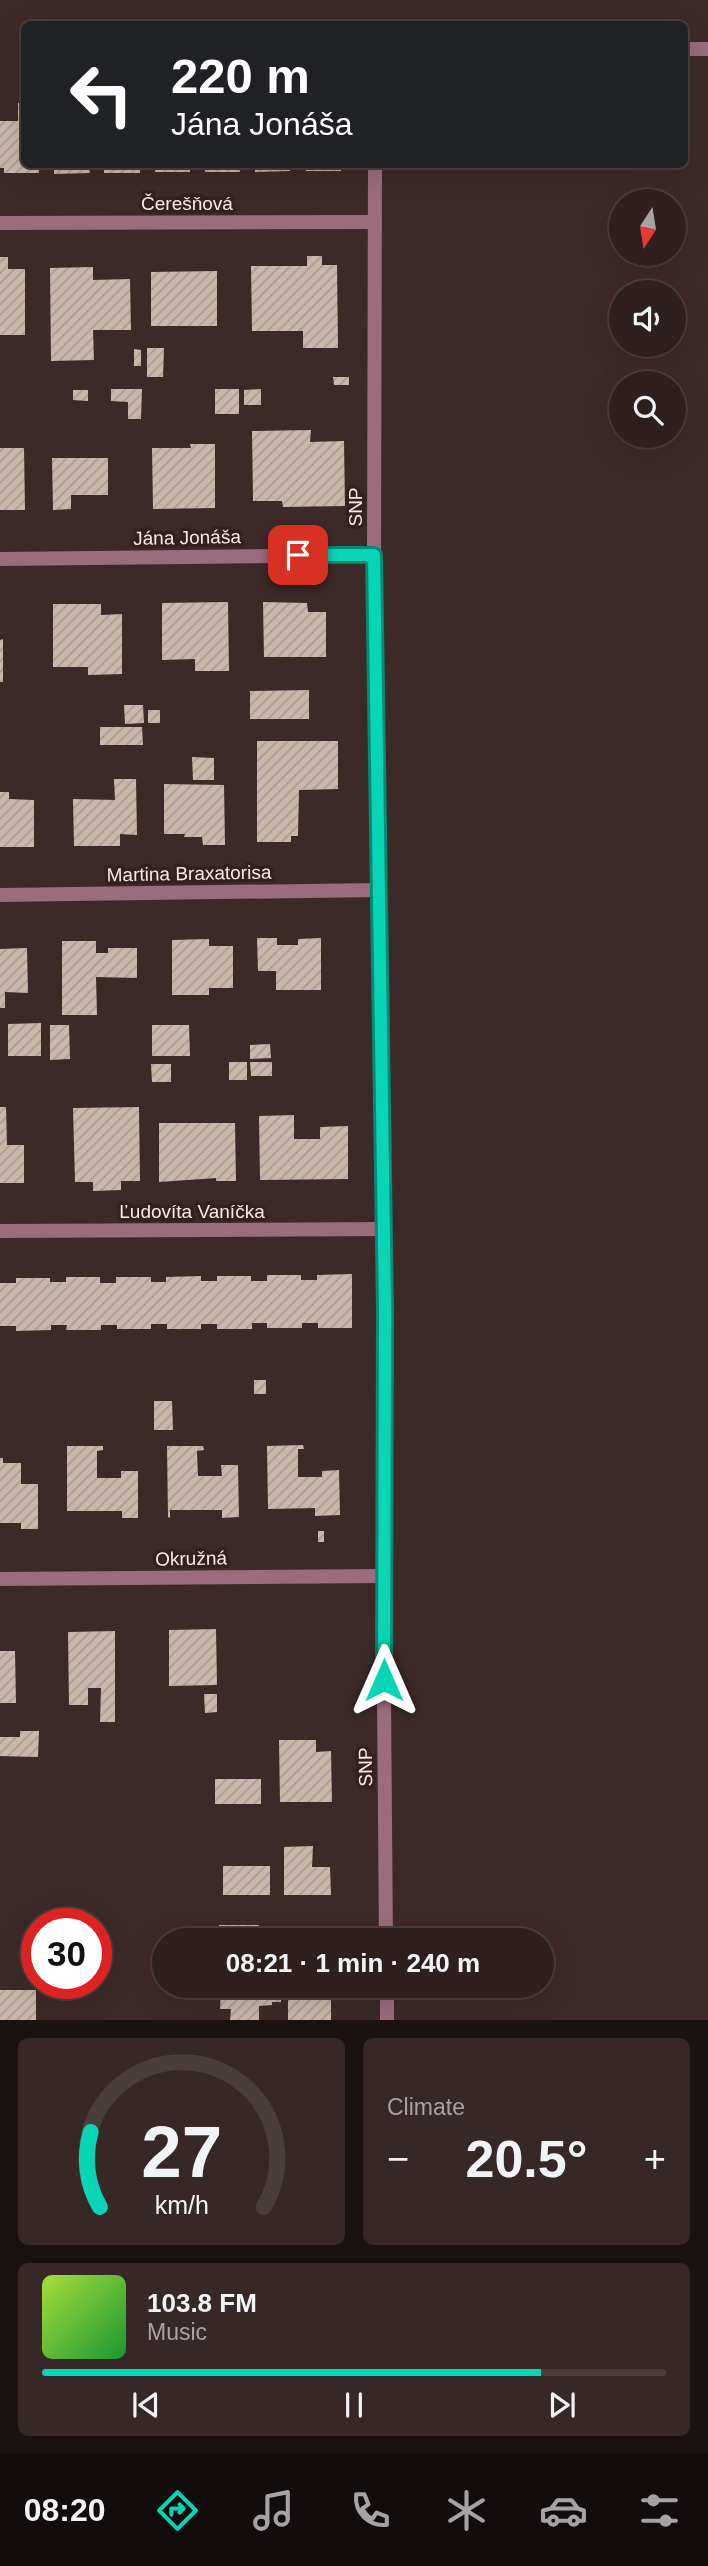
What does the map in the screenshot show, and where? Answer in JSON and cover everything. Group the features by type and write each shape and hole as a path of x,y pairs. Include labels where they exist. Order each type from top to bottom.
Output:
{"street":[{"path":"688,49 708,49"},
{"name":"SNP","path":"375,168 374,555 384,1229 386,1928"},
{"name":"Čerešňová","path":"0,223 374,222"},
{"name":"Jána Jonáša","path":"0,559 374,555"},
{"name":"Martina Braxatorisa","path":"0,895 379,890"},
{"name":"Ľudovíta Vaníčka","path":"0,1231 384,1229"},
{"name":"Okružná","path":"0,1579 383,1576"},
{"path":"387,1998 387,2020"}],"building":[{"path":"18,103 21,103 21,168 54,168 39,169 39,173 4,173 4,168 0,168 0,121 18,121"},
{"path":"54,168 89,168 90,173 54,174"},
{"path":"104,168 140,168 140,173 104,173"},
{"path":"155,168 190,168 190,172 155,172"},
{"path":"205,168 240,168 240,172 205,172"},
{"path":"255,168 290,168 290,171 255,172"},
{"path":"306,168 341,168 341,171 306,171"},
{"path":"307,256 322,256 322,265 337,265 338,348 303,348 303,331 252,331 251,266 307,266"},
{"path":"0,257 8,257 8,269 25,269 25,335 0,335"},
{"path":"93,267 93,280 130,279 131,330 93,330 94,360 51,361 50,268"},
{"path":"217,271 217,326 151,326 151,272"},
{"path":"147,348 164,348 163,377 147,377"},
{"path":"134,349 141,350 141,366 134,366"},
{"path":"333,377 349,377 349,385 334,385"},
{"path":"111,389 142,389 141,419 128,419 128,402 111,401"},
{"path":"215,389 239,389 239,414 215,414"},
{"path":"261,389 261,405 244,405 244,390"},
{"path":"73,390 88,390 88,401 73,400"},
{"path":"311,430 310,442 344,441 345,506 283,507 282,501 253,501 252,431"},
{"path":"190,444 215,444 215,508 153,509 152,448 191,448"},
{"path":"0,448 24,448 25,510 0,510"},
{"path":"52,458 108,458 108,495 71,495 71,509 53,510"},
{"path":"228,602 229,671 195,671 195,659 162,660 162,603"},
{"path":"263,602 307,603 308,612 326,612 326,657 264,657"},
{"path":"53,604 101,604 101,615 122,614 122,674 88,675 88,667 53,667"},
{"path":"3,639 3,682 0,682 0,640"},
{"path":"309,690 309,719 250,719 250,691"},
{"path":"124,705 143,705 144,723 125,724"},
{"path":"148,710 160,710 160,723 148,723"},
{"path":"100,727 142,727 143,745 100,745"},
{"path":"257,741 338,741 338,789 299,790 298,836 291,836 291,842 257,842"},
{"path":"192,757 214,758 214,780 193,780"},
{"path":"114,779 136,779 137,835 120,834 120,846 74,846 73,799 115,800"},
{"path":"164,784 224,785 225,845 203,845 202,837 164,834"},
{"path":"0,792 9,792 9,799 34,800 34,847 0,847"},
{"path":"257,938 277,938 277,945 298,945 298,939 321,938 321,990 276,990 276,971 258,971"},
{"path":"209,939 209,946 233,946 233,988 209,988 209,995 172,995 172,940"},
{"path":"62,941 96,941 96,953 108,953 108,948 137,948 137,978 96,977 97,1015 62,1015"},
{"path":"27,948 28,993 5,992 5,1008 0,1008 0,949"},
{"path":"41,1023 41,1056 8,1056 8,1024"},
{"path":"50,1025 69,1025 70,1059 50,1060"},
{"path":"152,1025 189,1025 190,1056 152,1056"},
{"path":"270,1044 271,1058 250,1059 250,1045"},
{"path":"229,1062 247,1062 247,1080 229,1080"},
{"path":"250,1062 272,1062 272,1076 251,1076"},
{"path":"151,1064 171,1064 171,1082 152,1082"},
{"path":"0,1107 6,1107 7,1145 24,1145 24,1183 0,1183"},
{"path":"139,1107 140,1181 121,1181 121,1190 93,1191 93,1182 75,1182 73,1108"},
{"path":"294,1115 294,1139 320,1139 320,1127 348,1126 348,1179 260,1180 259,1116"},
{"path":"159,1123 235,1123 236,1181 216,1181 216,1178 159,1182"},
{"path":"352,1274 352,1328 318,1328 318,1323 302,1323 302,1328 267,1328 267,1323 252,1323 252,1329 217,1329 217,1324 201,1324 201,1329 167,1329 167,1324 151,1324 151,1329 117,1329 117,1325 101,1325 101,1330 66,1330 67,1325 51,1325 51,1330 16,1331 16,1326 0,1326 0,1283 16,1283 16,1278 50,1278 50,1282 66,1282 66,1277 100,1277 100,1283 116,1283 116,1277 151,1277 151,1282 166,1282 166,1277 201,1276 201,1281 217,1281 217,1276 251,1276 251,1281 267,1281 267,1275 301,1275 301,1280 317,1280 317,1275"},
{"path":"254,1380 266,1380 266,1394 254,1394"},
{"path":"154,1401 172,1401 173,1430 154,1430"},
{"path":"303,1445 304,1449 298,1449 298,1477 322,1477 322,1471 339,1470 340,1515 315,1516 315,1508 268,1509 267,1446"},
{"path":"67,1446 103,1446 103,1450 97,1451 97,1478 121,1478 121,1471 138,1471 138,1518 122,1518 122,1511 67,1511"},
{"path":"167,1446 203,1446 204,1450 197,1451 198,1476 222,1476 221,1465 238,1465 239,1517 222,1518 222,1510 170,1510 170,1518 168,1517"},
{"path":"0,1458 3,1458 3,1463 21,1463 21,1484 38,1484 38,1529 21,1529 21,1523 0,1523"},
{"path":"318,1531 324,1531 324,1542 318,1542"},
{"path":"216,1629 217,1685 169,1686 169,1630"},
{"path":"115,1631 115,1722 100,1722 101,1688 88,1688 88,1705 69,1705 68,1632"},
{"path":"0,1651 15,1651 16,1703 0,1703"},
{"path":"204,1694 217,1694 217,1712 205,1713"},
{"path":"20,1731 39,1731 38,1757 0,1756 0,1737 20,1737"},
{"path":"279,1740 316,1740 316,1752 331,1751 332,1802 280,1802"},
{"path":"215,1779 261,1779 261,1804 215,1804"},
{"path":"313,1846 312,1867 330,1867 331,1895 284,1895 284,1847"},
{"path":"223,1866 270,1866 270,1895 223,1895"},
{"path":"219,1925 259,1925 259,1928 219,1928"},
{"path":"0,1990 21,1990 21,1999 36,1999 36,2020 0,2020"},
{"path":"221,1998 281,1998 281,2002 259,2006 259,2020 230,2020 231,2009 220,2009"},
{"path":"288,1998 331,1998 331,2020 288,2020"}],"route":[{"path":"298,555 374,555 385,1310 384,1680"}]}
